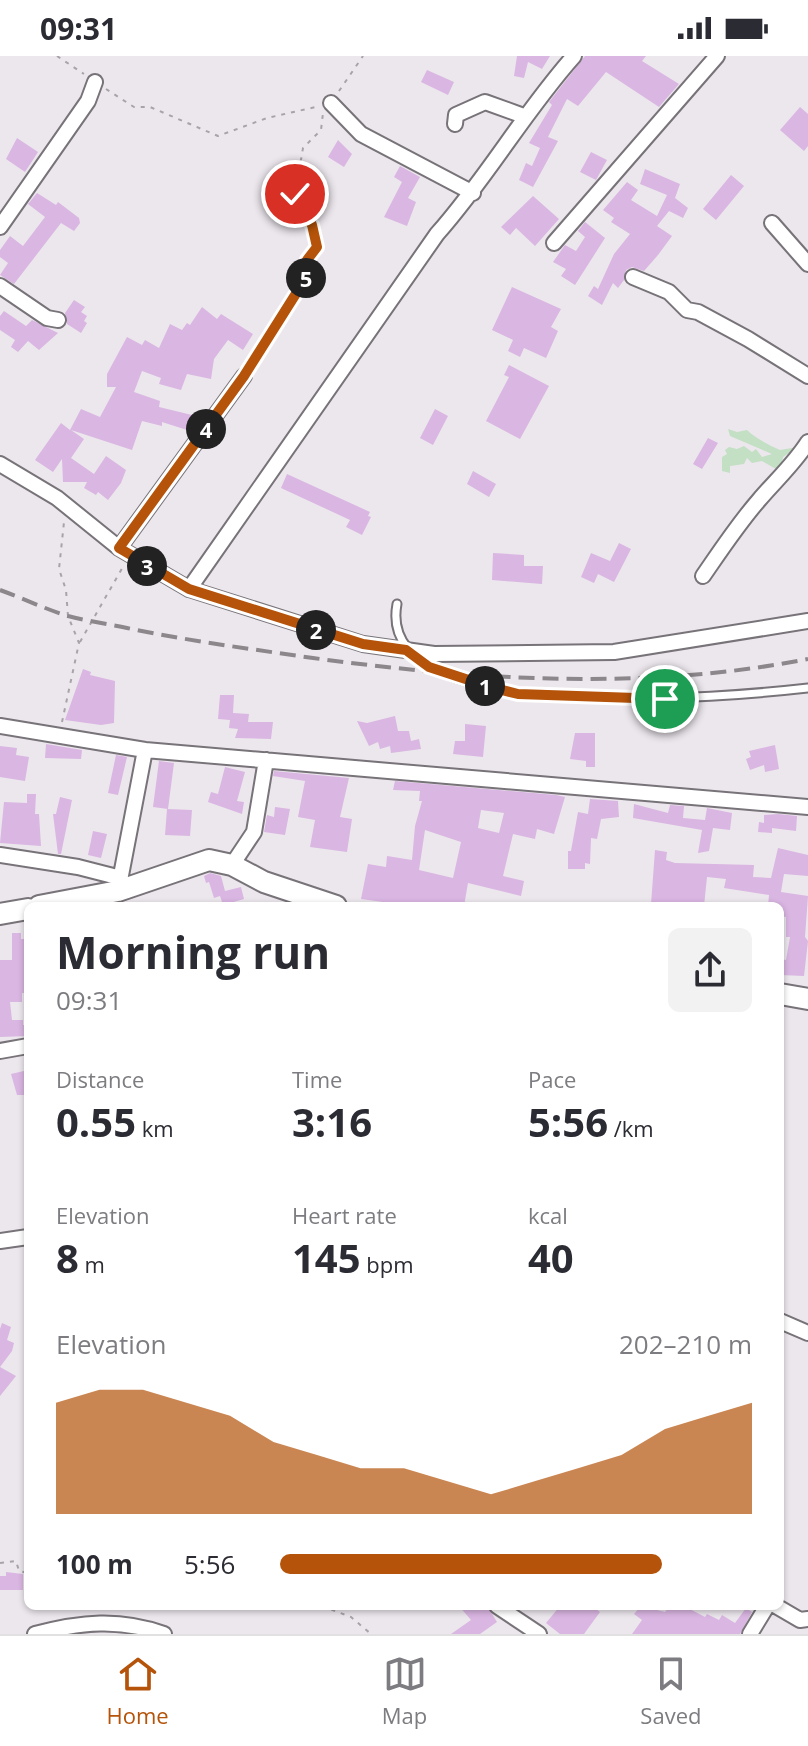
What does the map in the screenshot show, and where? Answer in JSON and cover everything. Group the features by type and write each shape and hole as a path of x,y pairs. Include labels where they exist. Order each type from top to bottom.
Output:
{"main road":[{"path":"77,902 119,884 209,860 232,865 264,882 324,902"},
{"path":"0,914 24,910"},
{"path":"784,995 808,999"}],"street":[{"path":"189,589 437,234 473,193 522,120 574,56"},
{"path":"554,243 717,56"},
{"path":"0,227 88,101 95,82"},
{"path":"455,124 456,115 485,102 521,115 522,120"},
{"path":"331,103 361,134 473,193"},
{"path":"772,223 808,264"},
{"path":"633,277 669,292 687,310 698,312 777,355 808,376"},
{"path":"0,286 47,318 58,320"},
{"path":"124,552 244,376"},
{"path":"703,576 730,535 786,474 808,442"},
{"path":"0,464 65,505 124,552 189,589 363,644 434,654 614,652 808,621"},
{"path":"0,726 145,750 808,807"},
{"path":"0,855 78,867 119,884 145,750"},
{"path":"232,865 254,832 266,760"},
{"path":"0,1051 24,1047"},
{"path":"0,1241 24,1238"},
{"path":"784,1323 808,1333"},
{"path":"503,1610 539,1634"},
{"path":"750,1634 765,1610"},
{"path":"783,1610 800,1620 808,1619"},
{"path":"35,1634 95,1622 131,1624 164,1634"}],"lane":[{"path":"397,604 397,625 406,650 429,667 518,694 665,699 808,688"}],"path":[{"path":"57,56 134,107 150,107 218,136 267,118 331,103"},
{"path":"244,376 309,273 307,260 317,247 312,225 295,194 303,148 321,130 322,114 363,56"},
{"path":"65,505 59,569 66,590 68,616 79,643"},
{"path":"66,739 62,721 79,643 124,552"},
{"path":"0,1563 16,1561 19,1571 24,1572"},
{"path":"333,1610 351,1617 371,1634"}],"green space":[{"path":"728,429 737,432 747,430 780,450 798,447 783,457 781,467 776,469 762,461 752,463 747,458 744,464 730,466 730,473 722,471 722,457 729,447 737,449 744,446 752,452 756,449 762,457 772,454 730,436"}],"building":[{"path":"517,56 550,56 542,69 528,62 524,78 514,76"},
{"path":"585,56 646,56 642,61 679,84 659,107 606,72 578,106 567,99 548,137 558,141 533,187 519,180 526,163 532,166 540,148 529,143 552,105 549,102"},
{"path":"427,70 454,82 448,95 421,82"},
{"path":"800,107 808,114 808,146 804,151 780,130"},
{"path":"17,138 38,152 25,172 6,159"},
{"path":"338,140 352,154 344,167 328,157"},
{"path":"591,152 607,160 596,180 580,172"},
{"path":"400,166 420,177 408,198 416,202 407,226 384,217 402,182 394,177"},
{"path":"645,169 680,184 675,198 688,208 683,218 669,211 657,226 672,236 644,271 632,267 626,270 624,280 618,288 613,283 602,305 588,296 594,286 598,289 614,254 630,234 611,222 614,218 603,210 627,182 638,190 631,200 657,216 667,195 640,184"},
{"path":"731,175 744,186 716,220 703,209"},
{"path":"37,193 56,205 58,202 79,218 80,223 74,231 61,223 14,284 0,275 8,263 0,257 0,250 10,236 23,246 45,217 28,204"},
{"path":"533,196 559,219 535,246 516,228 510,235 501,227"},
{"path":"585,222 605,238 575,285 561,276 566,269 553,262 565,245 576,251 585,237 578,231"},
{"path":"512,287 561,309 551,327 558,331 546,358 524,348 520,357 508,351 513,340 492,330"},
{"path":"74,300 85,307 81,312 87,316 81,333 67,324 65,313"},
{"path":"202,307 217,319 221,314 253,334 243,350 228,340 214,359 211,379 187,374 181,390 159,384 161,378 142,371 134,392 160,401 159,407 192,415 187,430 162,422 162,426 142,421 132,450 71,430 84,439 71,458 94,474 106,456 126,470 121,483 108,500 98,492 96,495 84,488 87,482 63,482 62,459 53,472 35,460 61,423 70,430 81,409 100,417 116,387 107,387 107,374 127,337 142,345 145,340 159,348 170,324 182,330 187,323 190,325"},
{"path":"4,311 26,326 32,320 58,333 39,350 28,341 18,352 11,347 15,340 0,330 0,316"},
{"path":"509,365 549,386 520,439 486,421 509,377 504,375"},
{"path":"435,409 448,416 433,445 420,438"},
{"path":"708,438 718,443 702,469 693,464"},
{"path":"473,471 496,484 489,497 467,484"},
{"path":"287,474 370,512 368,516 371,517 362,535 346,527 350,520 281,488"},
{"path":"619,543 631,549 614,582 598,574 594,583 581,577 591,553 610,561"},
{"path":"493,553 524,555 524,566 543,566 542,584 492,580"},
{"path":"83,669 91,672 90,675 115,681 114,723 101,725 65,720"},
{"path":"220,695 234,695 233,713 249,714 248,722 273,722 271,739 235,738 238,729 229,728 230,720 218,719"},
{"path":"395,716 398,731 409,731 411,741 419,739 421,749 391,753 390,746 380,749 378,742 369,746 357,721 367,723"},
{"path":"465,724 486,726 483,757 453,754 455,741 465,741"},
{"path":"575,733 595,733 595,767 586,767 586,761 570,759"},
{"path":"46,744 82,750 81,759 45,758"},
{"path":"775,745 779,769 765,772 764,765 750,770 746,759 751,757 749,751"},
{"path":"0,746 17,748 16,755 29,757 25,781 0,777"},
{"path":"116,755 127,757 118,795 108,793"},
{"path":"159,761 174,763 168,809 153,807"},
{"path":"225,767 245,772 237,801 244,802 242,814 208,802 211,792 218,794"},
{"path":"274,771 349,778 340,817 352,819 347,852 310,847 315,820 298,817 305,781 273,776"},
{"path":"395,781 565,797 554,834 537,829 535,839 513,834 503,876 524,881 521,896 468,883 465,902 361,899 368,864 386,867 387,856 412,860 415,826 422,801 419,801 420,791 393,790","holes":["481,810 504,813 499,833 478,828","425,830 461,842 453,878 419,870"]},
{"path":"27,794 36,794 35,814 39,814 41,846 0,843 4,802 27,803"},
{"path":"60,797 72,800 61,854 58,854 53,814 56,814"},
{"path":"590,799 618,801 619,817 601,819 597,839 591,838 590,864 585,863 585,869 568,869 568,851 571,851 578,812 588,814"},
{"path":"634,804 668,813 670,805 684,806 683,818 705,820 707,808 732,813 730,830 713,828 709,851 698,853 702,830 633,818"},
{"path":"275,807 290,809 285,835 264,832 267,815 274,817"},
{"path":"167,809 192,810 190,836 165,835"},
{"path":"764,815 797,816 796,831 772,828 772,833 758,832 759,822 764,823"},
{"path":"93,831 107,834 101,858 88,855"},
{"path":"778,848 808,855 808,876 784,874 781,892 808,896 804,976 784,975 784,960 790,937 786,937 784,902 768,902 769,895 724,888 726,879 707,877 704,902 651,902 655,850 667,852 666,860 675,863 754,865 753,877 771,878"},
{"path":"210,873 221,876 225,891 241,887 244,899 222,902 220,896 214,898 204,876"},
{"path":"12,933 21,933 21,939 24,939 24,993 22,1002 10,1002 12,1020 23,1020 24,1036 0,1037 0,960 12,960"},
{"path":"24,1071 24,1095 17,1095 11,1074"},
{"path":"2,1323 11,1327 7,1340 14,1343 0,1367"},
{"path":"0,1367 16,1376 0,1396"},
{"path":"6,1572 23,1574 23,1590 0,1590 0,1576 6,1576"},
{"path":"462,1610 490,1610 497,1622 480,1634 451,1634 471,1620"},
{"path":"557,1610 600,1612 584,1634 560,1634 546,1623"},
{"path":"638,1610 692,1610 719,1620 722,1615 735,1623 745,1610 752,1612 740,1634 632,1634 642,1620 634,1614"}],"railway":[{"path":"0,590 68,616 150,633 313,658 436,672 623,679 747,669 808,659"}],"route":[{"path":"295,194 312,225 317,247 307,260 309,273 244,376 119,548 189,589 363,644 406,650 429,667 490,687 518,694 665,699"}]}
